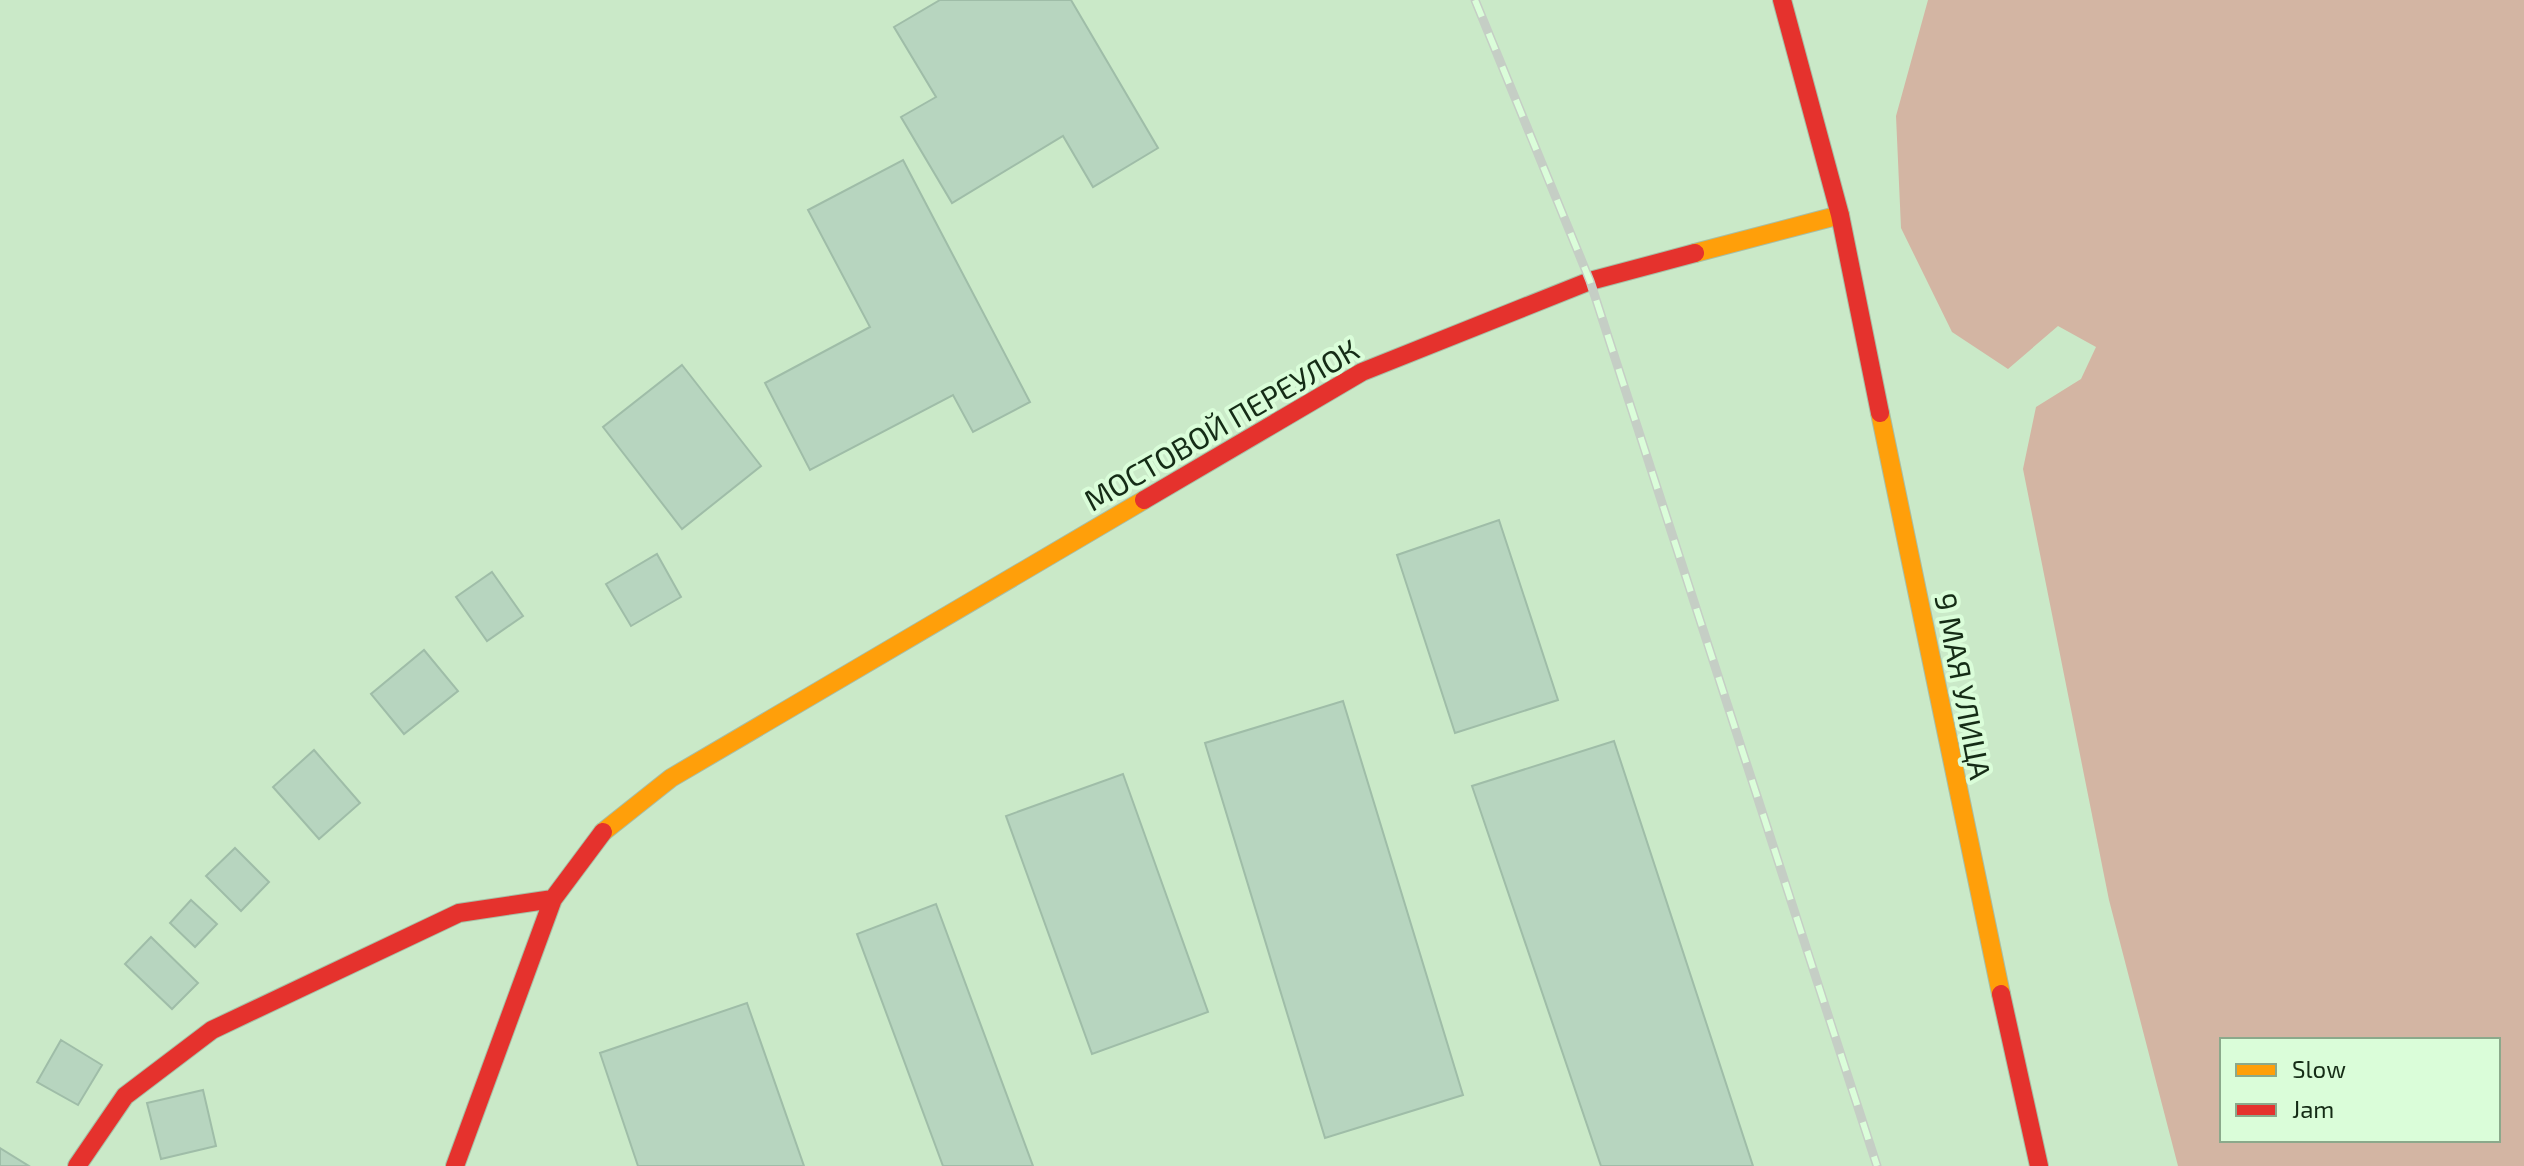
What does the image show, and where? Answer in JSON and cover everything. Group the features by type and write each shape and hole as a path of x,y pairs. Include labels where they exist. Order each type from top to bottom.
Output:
{"main road":[{"name":"9 МАЯ УЛИЦА","path":"1782,0 1840,215 1969,852 2039,1166"},
{"name":"МОСТОВОЙ ПЕРЕУЛОК","path":"455,1166 553,899 601,834 671,778 1362,372 1590,281 1840,215"},
{"path":"77,1166 125,1096 212,1030 459,913 553,899"}],"shaded area":[{"path":"1928,0 2524,0 2524,1166 2178,1166 2109,900 2023,469 2036,407 2081,379 2096,347 2058,326 2008,369 1952,332 1901,228 1896,116"}],"building":[{"path":"940,0 1071,0 1158,148 1093,187 1063,136 952,203 901,117 936,97 894,27"},
{"path":"903,160 1030,402 973,432 953,395 810,470 765,383 870,327 808,210"},
{"path":"682,365 761,466 682,529 603,427"},
{"path":"1499,520 1558,700 1455,733 1397,555"},
{"path":"657,554 681,597 631,626 606,584"},
{"path":"492,572 523,616 487,641 456,597"},
{"path":"424,650 458,691 404,734 371,694"},
{"path":"1343,701 1463,1095 1325,1138 1205,743"},
{"path":"1614,741 1753,1166 1601,1166 1472,786"},
{"path":"314,750 360,803 319,839 273,787"},
{"path":"1123,774 1208,1012 1092,1054 1006,816"},
{"path":"235,848 269,882 241,911 206,876"},
{"path":"191,900 217,924 195,947 170,923"},
{"path":"936,904 1033,1166 943,1166 857,934"},
{"path":"151,937 198,983 172,1009 125,964"},
{"path":"747,1003 804,1166 638,1166 600,1053"},
{"path":"61,1040 102,1065 78,1105 37,1082"},
{"path":"203,1090 216,1146 161,1159 147,1103"},
{"path":"0,1148 29,1166 0,1166"}],"railway":[{"path":"1475,0 1590,281 1877,1166"}],"traffic: slow":[{"path":"1695,253 1840,215"},
{"path":"1880,413 2001,994"},
{"path":"603,832 671,778 1144,500"}],"traffic: jam":[{"path":"1782,0 1840,215 1880,413"},
{"path":"1144,500 1362,372 1590,281 1695,253"},
{"path":"455,1166 553,899 603,832"},
{"path":"77,1166 125,1096 212,1030 459,913 553,899"},
{"path":"2001,994 2039,1166"}]}
